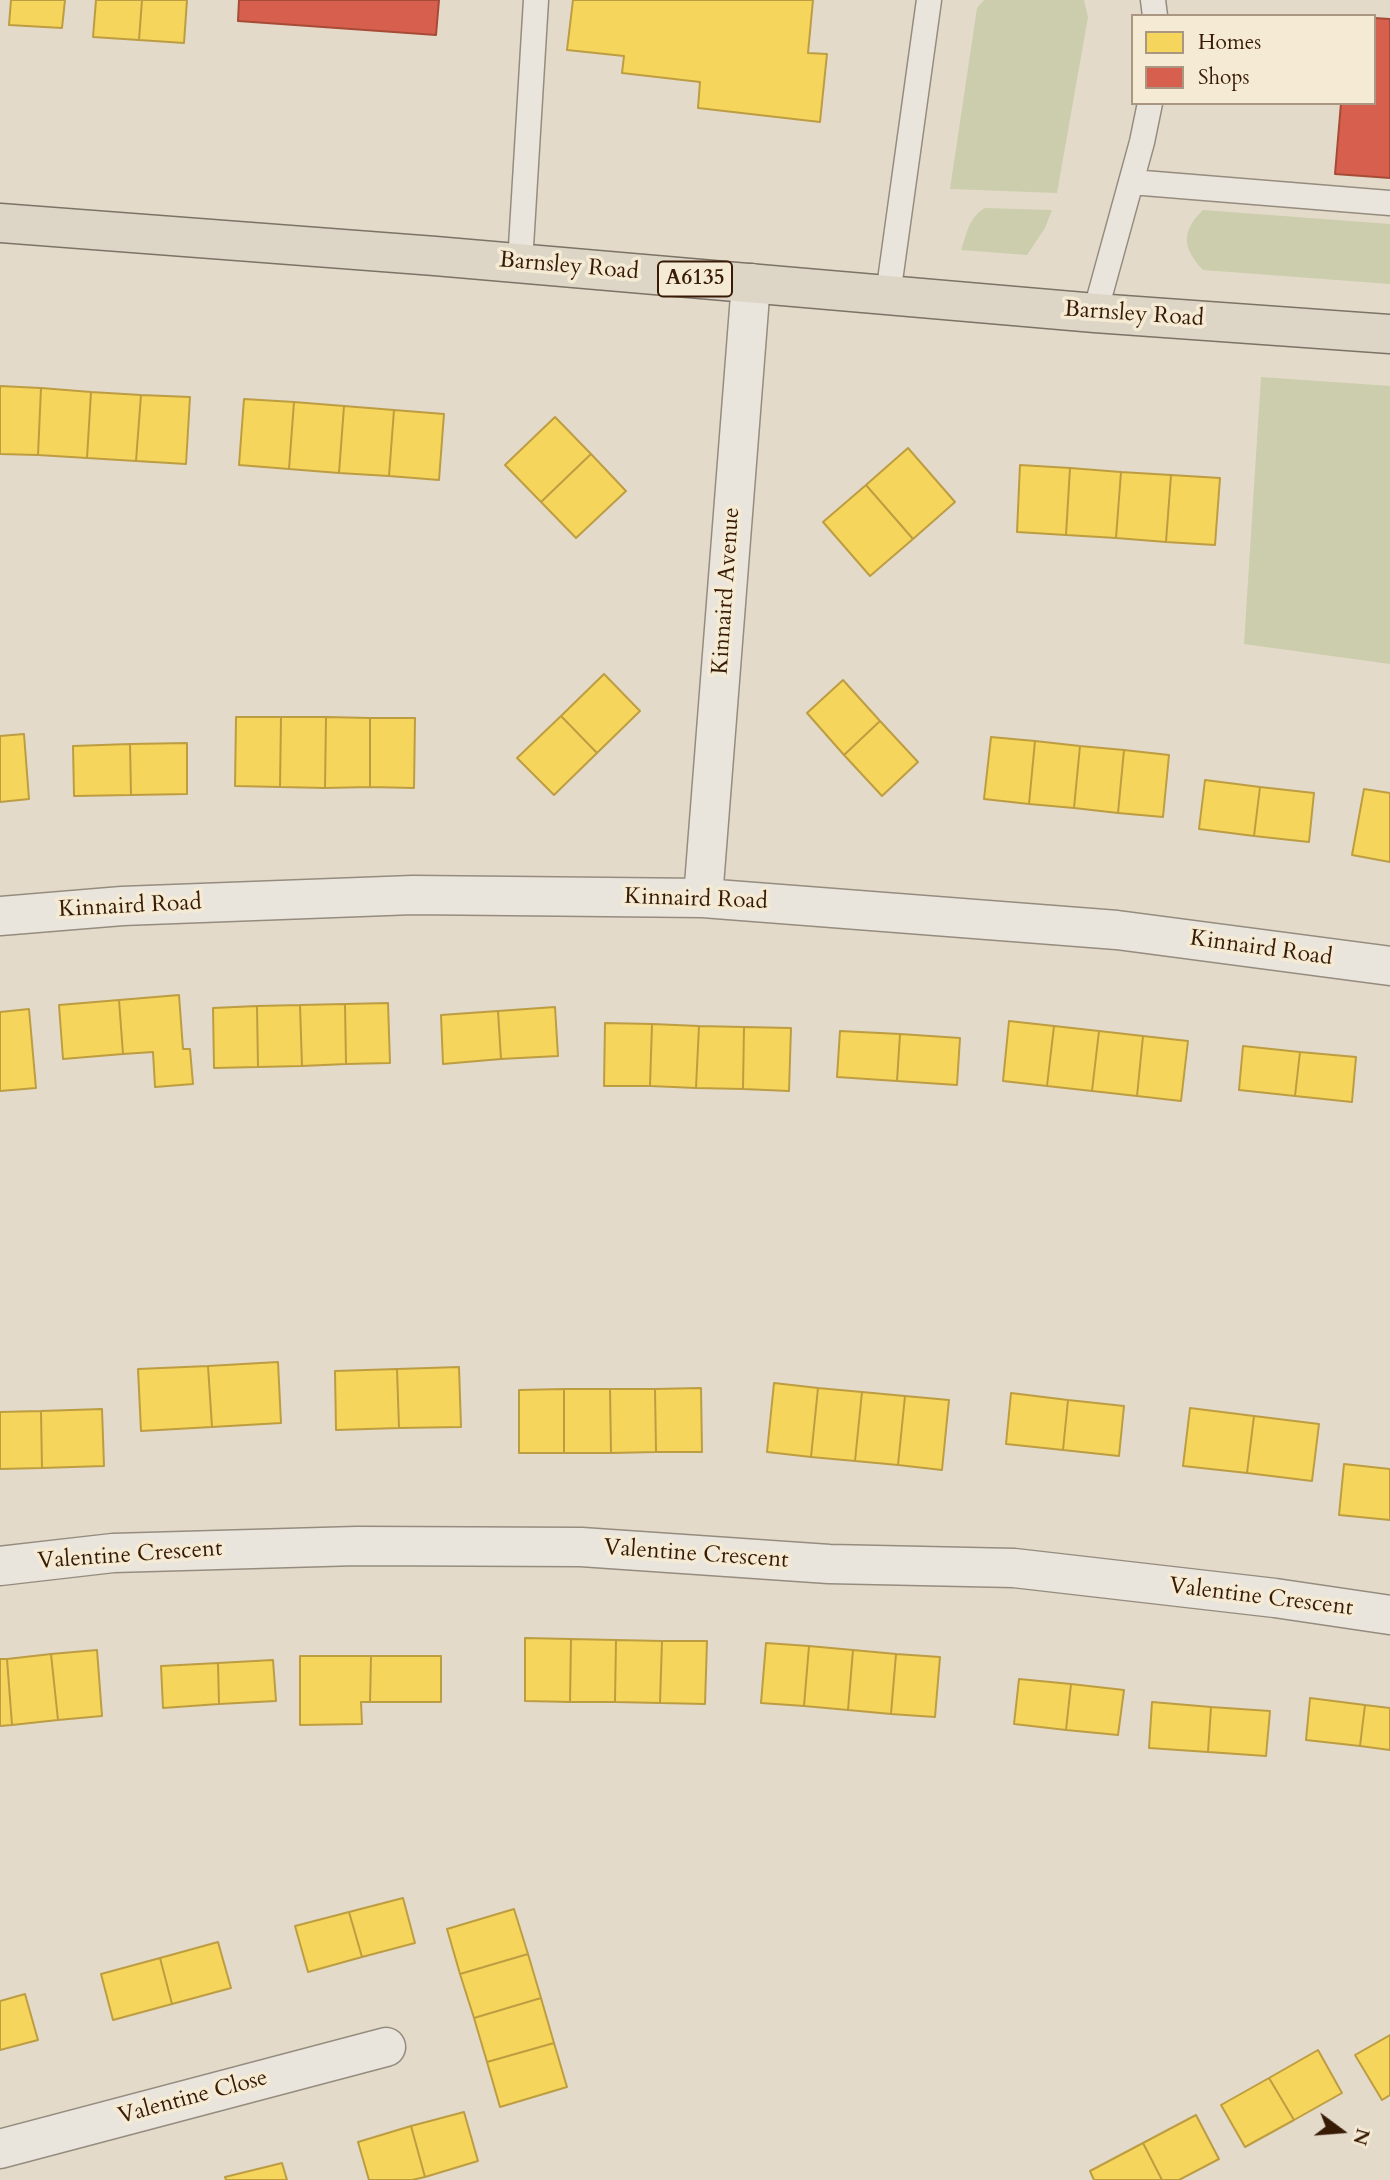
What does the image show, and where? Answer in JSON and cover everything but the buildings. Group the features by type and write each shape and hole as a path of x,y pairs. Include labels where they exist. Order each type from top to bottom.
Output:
{"main road":[{"name":"Barnsley Road","path":"0,223 520,263 1095,313 1390,334"}],"street":[{"name":"Kinnaird Avenue","path":"703,898 751,284"},
{"name":"Kinnaird Road","path":"0,916 122,906 413,895 703,898 1117,930 1390,966"},
{"name":"Valentine Crescent","path":"0,1566 113,1553 357,1546 581,1547 829,1564 1014,1568 1275,1598 1390,1615"},
{"name":"Valentine Close","path":"0,2149 386,2047"}],"lane":[{"path":"520,263 536,0"},
{"path":"888,295 929,0"},
{"path":"1095,313 1150,105"},
{"path":"1131,181 1390,202"}],"green space":[{"path":"984,0 1084,0 1088,17 1057,193 950,189 977,8"},
{"path":"985,208 1052,210 1045,228 1027,255 961,250 972,221"},
{"path":"1203,210 1390,224 1390,284 1203,270 1191,254 1187,240 1191,225"},
{"path":"1261,377 1390,386 1390,664 1244,644"}]}
